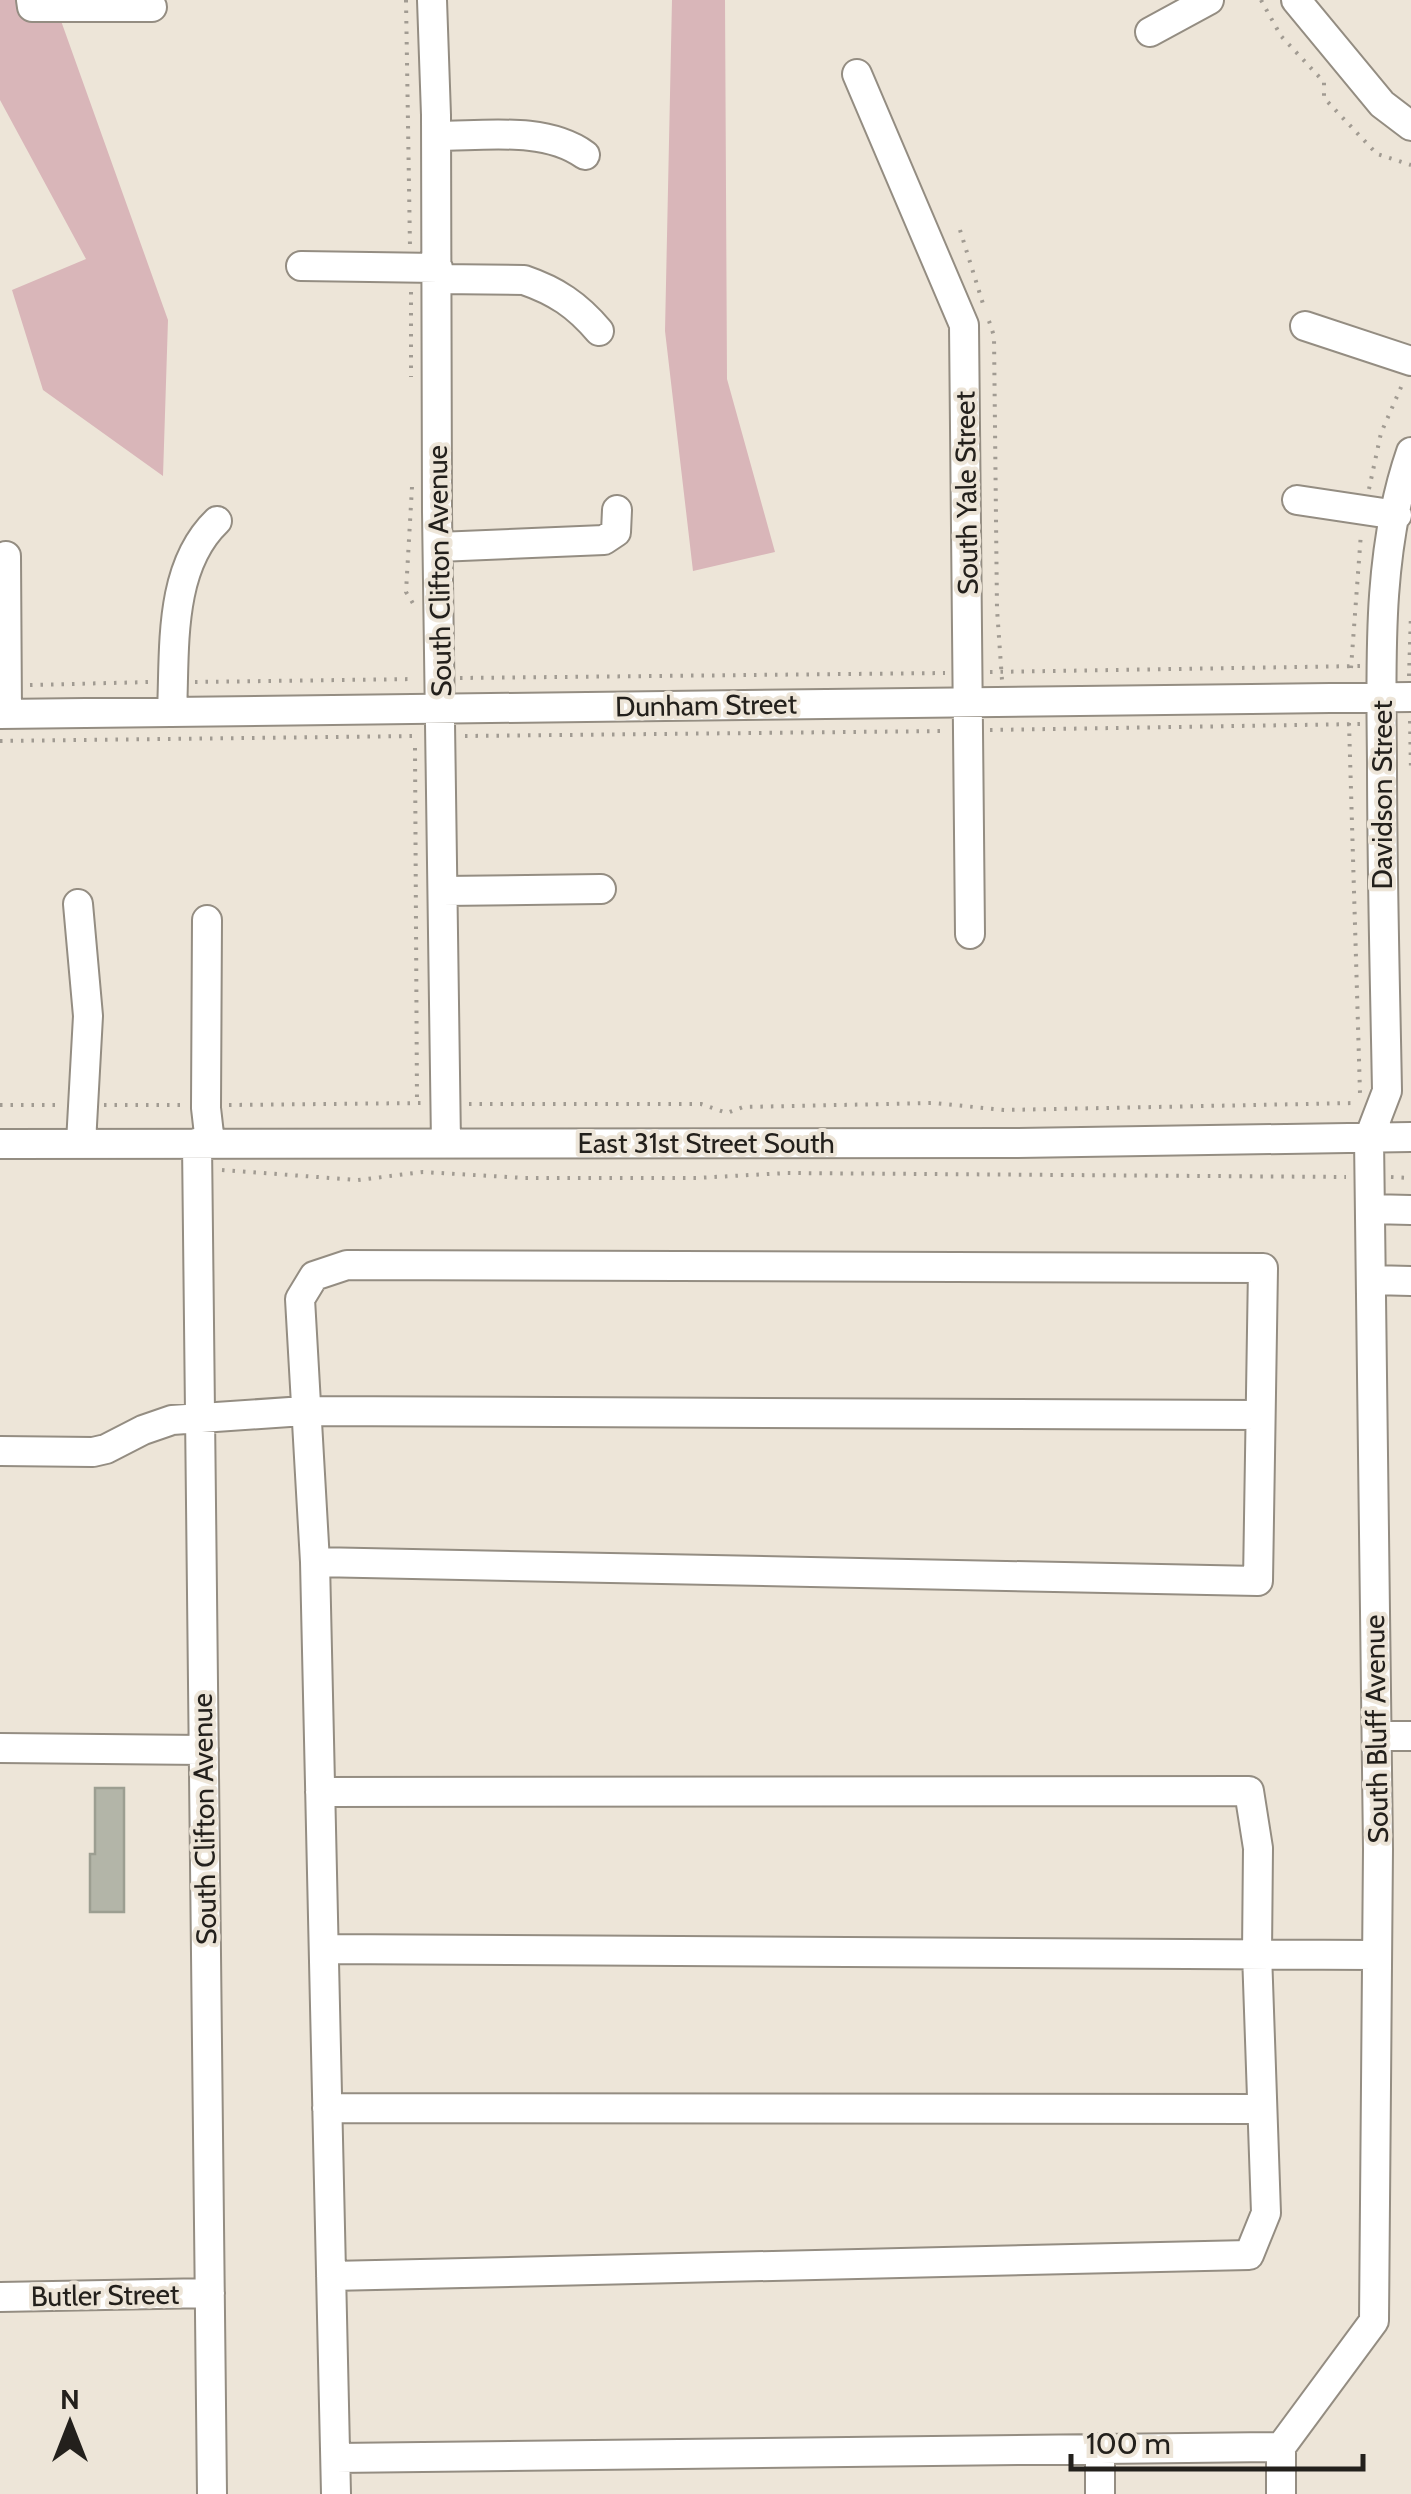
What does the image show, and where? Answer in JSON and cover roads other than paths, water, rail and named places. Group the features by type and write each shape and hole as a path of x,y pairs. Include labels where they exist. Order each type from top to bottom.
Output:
{"street":[{"path":"30,0 32,6 48,8 152,7"},
{"path":"432,1 443,0"},
{"path":"1150,32 1210,0"},
{"path":"1296,0 1382,104 1411,126"},
{"name":"South Clifton Avenue","path":"432,1 446,1143"},
{"name":"South Yale Street","path":"857,74 964,324 970,934"},
{"path":"436,136 547,138 569,143 585,154"},
{"path":"301,266 524,280 564,296 599,331"},
{"path":"1306,326 1411,361"},
{"name":"Davidson Street","path":"1369,1138 1387,1091 1381,666 1387,570 1411,452"},
{"path":"1297,500 1396,515"},
{"path":"438,546 604,540 616,532 617,510"},
{"path":"172,712 179,605 186,569 202,536 217,521"},
{"path":"3,714 6,556"},
{"name":"Dunham Street","path":"3,714 172,712 442,722 968,702 1004,715 1381,711 1411,698"},
{"path":"444,891 601,888"},
{"path":"78,904 88,1016 81,1143"},
{"name":"South Clifton Avenue","path":"207,920 210,982 202,1152 200,1420 212,2494"},
{"name":"East 31st Street South","path":"0,1144 81,1143 202,1152 446,1143 1018,1143 1411,1137"},
{"name":"South Bluff Avenue","path":"1282,2447 1374,2321 1377,1736 1369,1138"},
{"path":"1370,1208 1411,1210"},
{"path":"315,1562 1258,1581 1263,1268 347,1265 314,1276 300,1300 315,1562 336,2494"},
{"path":"1371,1280 1411,1281"},
{"path":"0,1451 93,1452 119,1444 161,1422 304,1411 1260,1415"},
{"path":"1377,1736 1411,1736"},
{"path":"0,1748 204,1750"},
{"path":"320,1792 1250,1792 1258,1848 1257,1953 1266,2213 1249,2254 331,2276"},
{"path":"324,1950 1376,1955"},
{"path":"327,2108 1261,2110"},
{"name":"Butler Street","path":"0,2297 210,2292"},
{"path":"336,2458 1282,2447 1281,2494"},
{"path":"1100,2448 1100,2494"}]}
